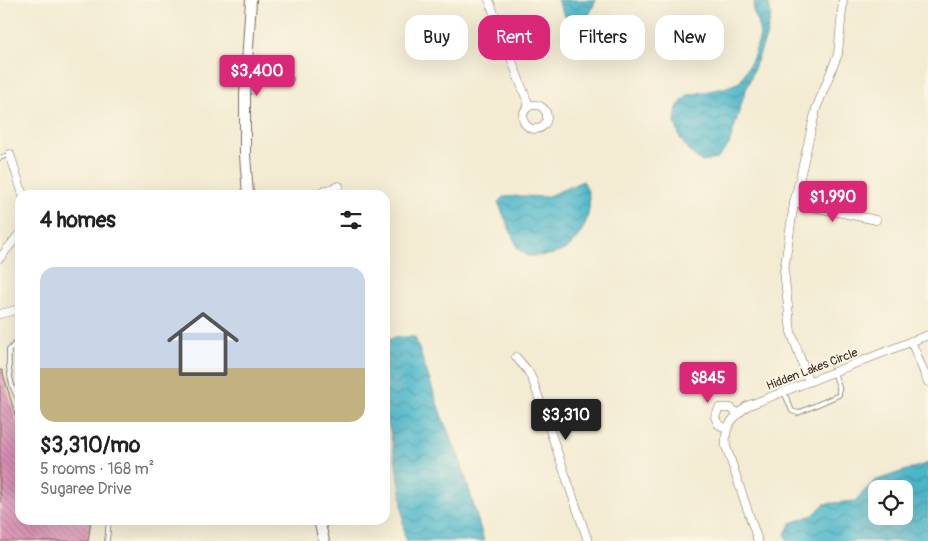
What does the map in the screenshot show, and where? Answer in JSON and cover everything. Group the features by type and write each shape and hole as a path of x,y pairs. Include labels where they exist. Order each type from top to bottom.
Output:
{"street":[{"path":"248,190 245,155 246,77 252,0"},
{"path":"489,0 529,106"},
{"path":"809,382 791,332 784,271 794,203 816,109 838,54 843,0"},
{"path":"10,154 21,190"},
{"path":"327,190 339,186"},
{"path":"794,203 876,220"},
{"path":"0,258 15,239"},
{"path":"1,312 15,310"},
{"name":"Hidden Lakes Circle","path":"727,429 733,419 747,406 928,335"},
{"path":"911,341 928,382"},
{"path":"516,357 528,371 533,381 588,541"},
{"path":"738,414 731,408 719,408 715,417 718,424 727,429 725,434 726,446 758,541"},
{"path":"320,525 324,541"}],"lane":[{"path":"246,77 291,79"},
{"path":"0,158 10,154"},
{"path":"15,344 9,350 8,367 15,395"},
{"path":"784,392 792,410 798,413 838,395 840,387 834,372"},
{"path":"107,541 109,525"}],"water":[{"path":"557,0 596,0 589,15 565,15"},
{"path":"755,0 768,0 771,15 766,37 743,98 729,145 717,159 702,162 690,152 680,138 675,122 677,107 688,95 724,88 740,82 753,58 760,36 758,22 753,11"},
{"path":"583,181 589,198 589,208 584,226 574,242 563,251 548,255 528,256 518,249 498,202 503,197 546,197"},
{"path":"395,337 415,337 442,417 462,465 484,541 407,541 404,534 401,492 390,431 390,340"},
{"path":"928,463 928,541 788,541 785,534 791,523 813,515 824,504 855,501 868,487 868,525 913,525 913,480 877,480"}],"building":[{"path":"0,370 2,370 15,414 15,525 90,525 88,541 0,541"}]}
